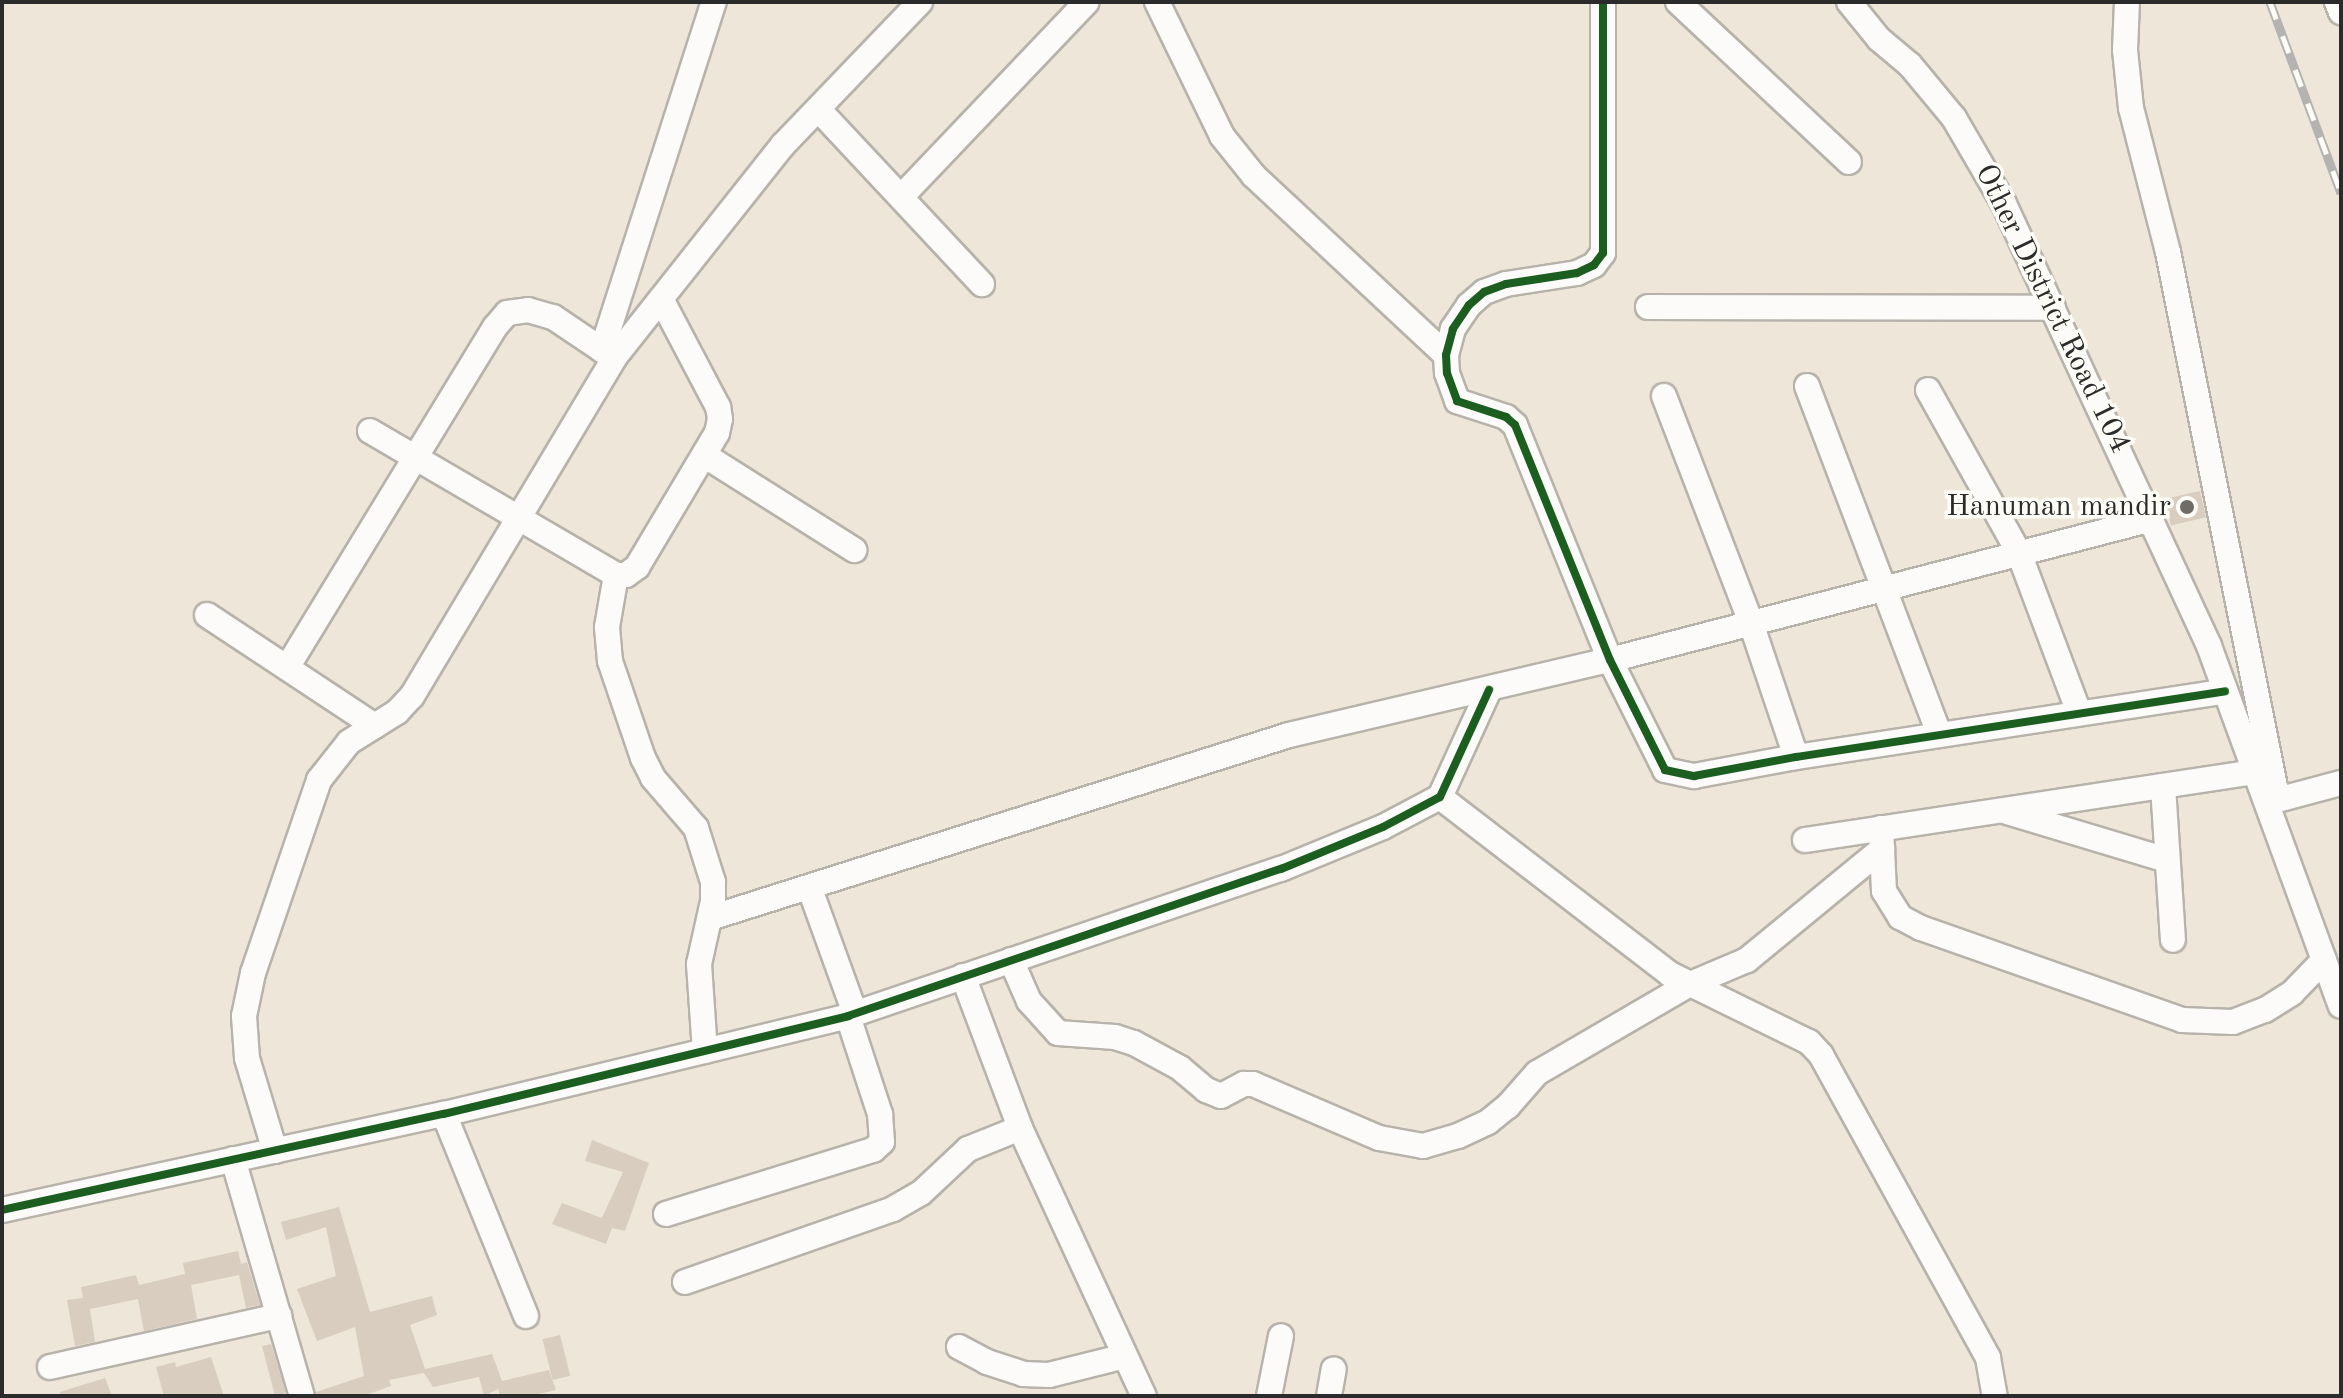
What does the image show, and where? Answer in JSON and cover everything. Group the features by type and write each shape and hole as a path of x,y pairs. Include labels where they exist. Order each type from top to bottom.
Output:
{"street":[{"path":"275,1151 247,1058 244,1016 253,973 319,780 349,742 375,726 412,696 518,519 608,354 714,2"},
{"path":"608,354 661,299 783,145 920,2"},
{"path":"901,197 1087,2"},
{"path":"1157,2 1222,136 1254,176 1446,355"},
{"path":"1603,2 1603,253 1594,265 1577,273 1506,284 1484,292 1469,305 1453,329 1446,355 1451,389 1457,401 1506,417 1515,425 1610,660 1665,770 1694,776 1939,734 2225,691"},
{"path":"1678,2 1849,162"},
{"name":"Other District Road 104","path":"1849,2 1879,39 1910,65 1954,118 2004,204 2152,519 2225,691 2341,1006"},
{"path":"2127,2 2125,50 2131,108 2168,252 2293,875"},
{"path":"2337,2 2341,12"},
{"path":"818,109 982,284"},
{"path":"370,431 616,575 626,575 637,567 717,433 720,419 718,407 661,299"},
{"path":"1648,307 2053,308"},
{"path":"288,666 495,327 507,313 528,310 553,317 608,354"},
{"path":"1807,386 1939,734"},
{"path":"1928,390 2019,553 2079,713"},
{"path":"1664,396 1751,623 1796,757"},
{"path":"704,455 854,550"},
{"path":"710,918 810,889 1289,735 1610,660 2152,519"},
{"path":"616,575 607,627 610,661 653,778 696,828 713,882 710,918 699,964 705,1051"},
{"path":"207,615 375,726"},
{"path":"2,1210 444,1114 851,1014 1281,869 1383,827 1440,797 1489,690"},
{"path":"1805,840 1882,839 2001,810 2255,772"},
{"path":"2277,800 2341,783"},
{"path":"2163,786 2173,940"},
{"path":"1440,797 1550,885 1688,985 1809,1042 1821,1055 1988,1358 1995,1396"},
{"path":"2001,810 2167,860"},
{"path":"1011,960 1029,1001 1058,1033 1072,1037 1115,1037 1134,1043 1180,1068 1206,1090 1221,1096 1244,1084 1253,1084 1379,1138 1423,1146 1458,1136 1488,1122 1508,1106 1537,1073 1688,985 1747,960 1882,839"},
{"path":"1882,839 1884,891 1900,917 1921,928 2182,1020 2233,1022 2265,1010 2292,993 2324,960"},
{"path":"666,1214 873,1150 882,1142 880,1114 810,889"},
{"path":"963,976 1020,1128 1144,1396"},
{"path":"444,1114 526,1316"},
{"path":"685,1282 893,1209 921,1193 968,1149 1020,1128"},
{"path":"233,1159 302,1396"},
{"path":"50,1367 279,1316"},
{"path":"1269,1396 1281,1336"},
{"path":"959,1347 987,1362 1023,1374 1049,1375 1125,1356"},
{"path":"1329,1396 1334,1369"}],"building":[{"name":"Hanuman mandir","path":"2200,491 2206,517 2171,525 2165,499"},
{"path":"592,1140 649,1163 625,1231 612,1228 606,1244 552,1224 562,1203 602,1218 623,1172 585,1161"},
{"path":"339,1207 370,1312 432,1296 437,1315 410,1325 425,1369 492,1354 502,1381 549,1370 556,1390 529,1396 500,1396 498,1389 484,1396 479,1377 433,1387 424,1373 389,1380 391,1386 363,1396 317,1396 316,1392 364,1376 355,1327 317,1341 297,1289 336,1276 326,1227 286,1240 281,1222"},
{"path":"238,1251 241,1264 247,1262 260,1305 246,1308 239,1275 191,1285 197,1319 144,1331 138,1299 90,1309 95,1342 75,1346 67,1300 83,1298 81,1287 136,1275 139,1285 185,1274 183,1263"},
{"path":"560,1335 570,1376 553,1380 543,1339"},
{"path":"271,1344 286,1393 275,1396 262,1346"},
{"path":"211,1357 224,1396 164,1396 156,1367 175,1362 176,1367"},
{"path":"105,1378 112,1396 60,1396 60,1392"}],"railway":[{"path":"2270,2 2341,193"}],"cycle path":[{"path":"1603,2 1603,253 1594,265 1577,273 1506,284 1484,292 1469,305 1453,329 1446,355 1447,373 1457,401 1506,417 1515,425 1610,660 1665,770 1694,776 1796,757 2225,691"},
{"path":"2,1210 444,1114 848,1016 1281,869 1383,827 1440,797 1489,690"}],"place":[{"name":"Hanuman mandir","path":"2187,507"}]}
